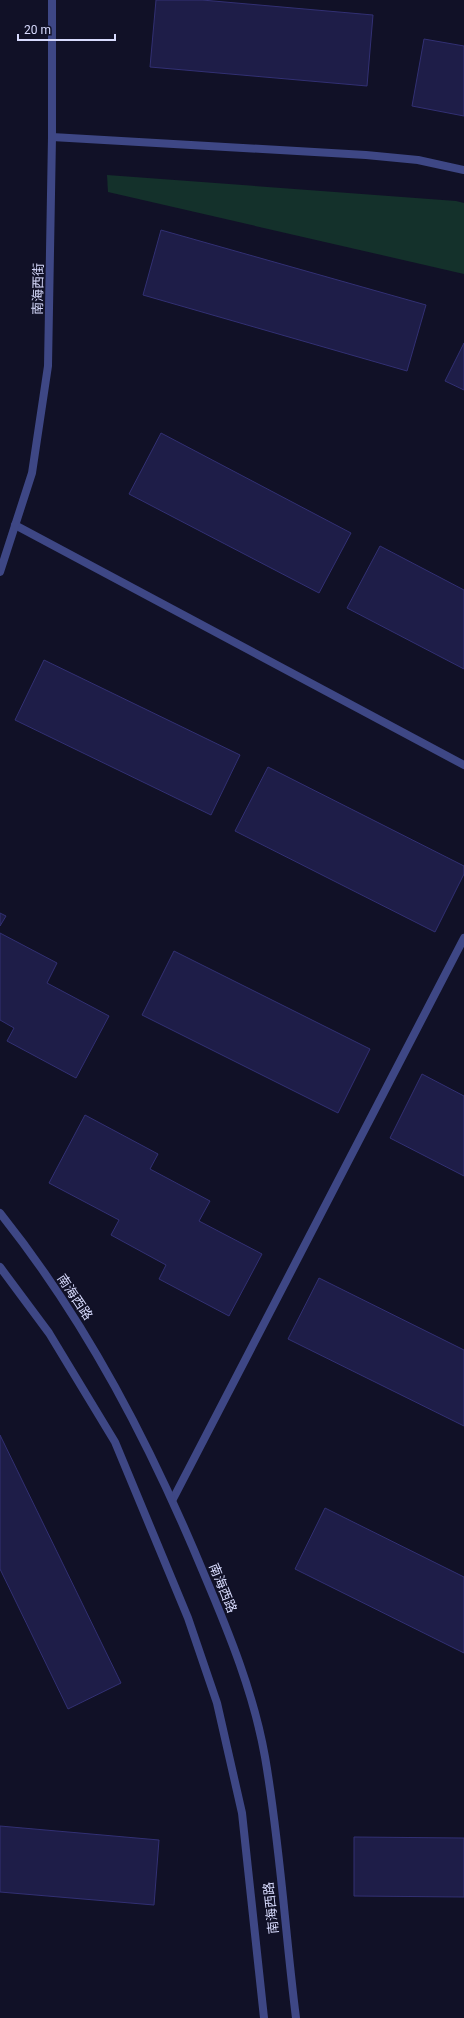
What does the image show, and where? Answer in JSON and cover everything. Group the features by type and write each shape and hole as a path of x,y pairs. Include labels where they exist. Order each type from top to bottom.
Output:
{"street":[{"name":"南海西街","path":"0,572 32,473 48,366 52,137 52,0"},
{"path":"52,137 366,154 418,160 464,170"},
{"path":"15,525 464,765"},
{"path":"173,1499 464,938"},
{"name":"南海西路","path":"0,1213 25,1244 80,1325 173,1499 215,1598 247,1685 265,1756 296,2018"},
{"name":"南海西路","path":"0,1268 49,1333 115,1442 188,1618 218,1703 242,1813 264,2018"}],"green space":[{"path":"107,175 456,201 464,203 464,274 108,192"}],"building":[{"path":"156,0 202,0 373,15 367,86 150,67"},
{"path":"424,39 464,46 464,116 412,106"},
{"path":"161,230 426,305 407,371 143,295"},
{"path":"464,343 464,390 445,381"},
{"path":"161,433 351,533 319,593 129,494"},
{"path":"380,546 464,590 464,669 347,608"},
{"path":"44,660 240,755 211,815 15,720"},
{"path":"268,767 464,866 464,874 435,932 235,831"},
{"path":"0,913 6,916 0,926"},
{"path":"0,933 57,963 47,983 109,1016 76,1078 7,1041 14,1028 0,1020"},
{"path":"174,951 370,1049 338,1113 142,1015"},
{"path":"422,1074 464,1096 464,1176 390,1138"},
{"path":"85,1115 158,1154 150,1169 210,1201 199,1221 262,1254 229,1316 159,1279 166,1265 111,1235 119,1220 49,1183"},
{"path":"319,1278 464,1350 464,1426 288,1339"},
{"path":"0,1435 121,1683 68,1709 0,1569"},
{"path":"325,1508 464,1577 464,1653 295,1569"},
{"path":"0,1826 159,1840 154,1905 0,1892"},
{"path":"354,1837 464,1838 464,1897 354,1896"}]}
